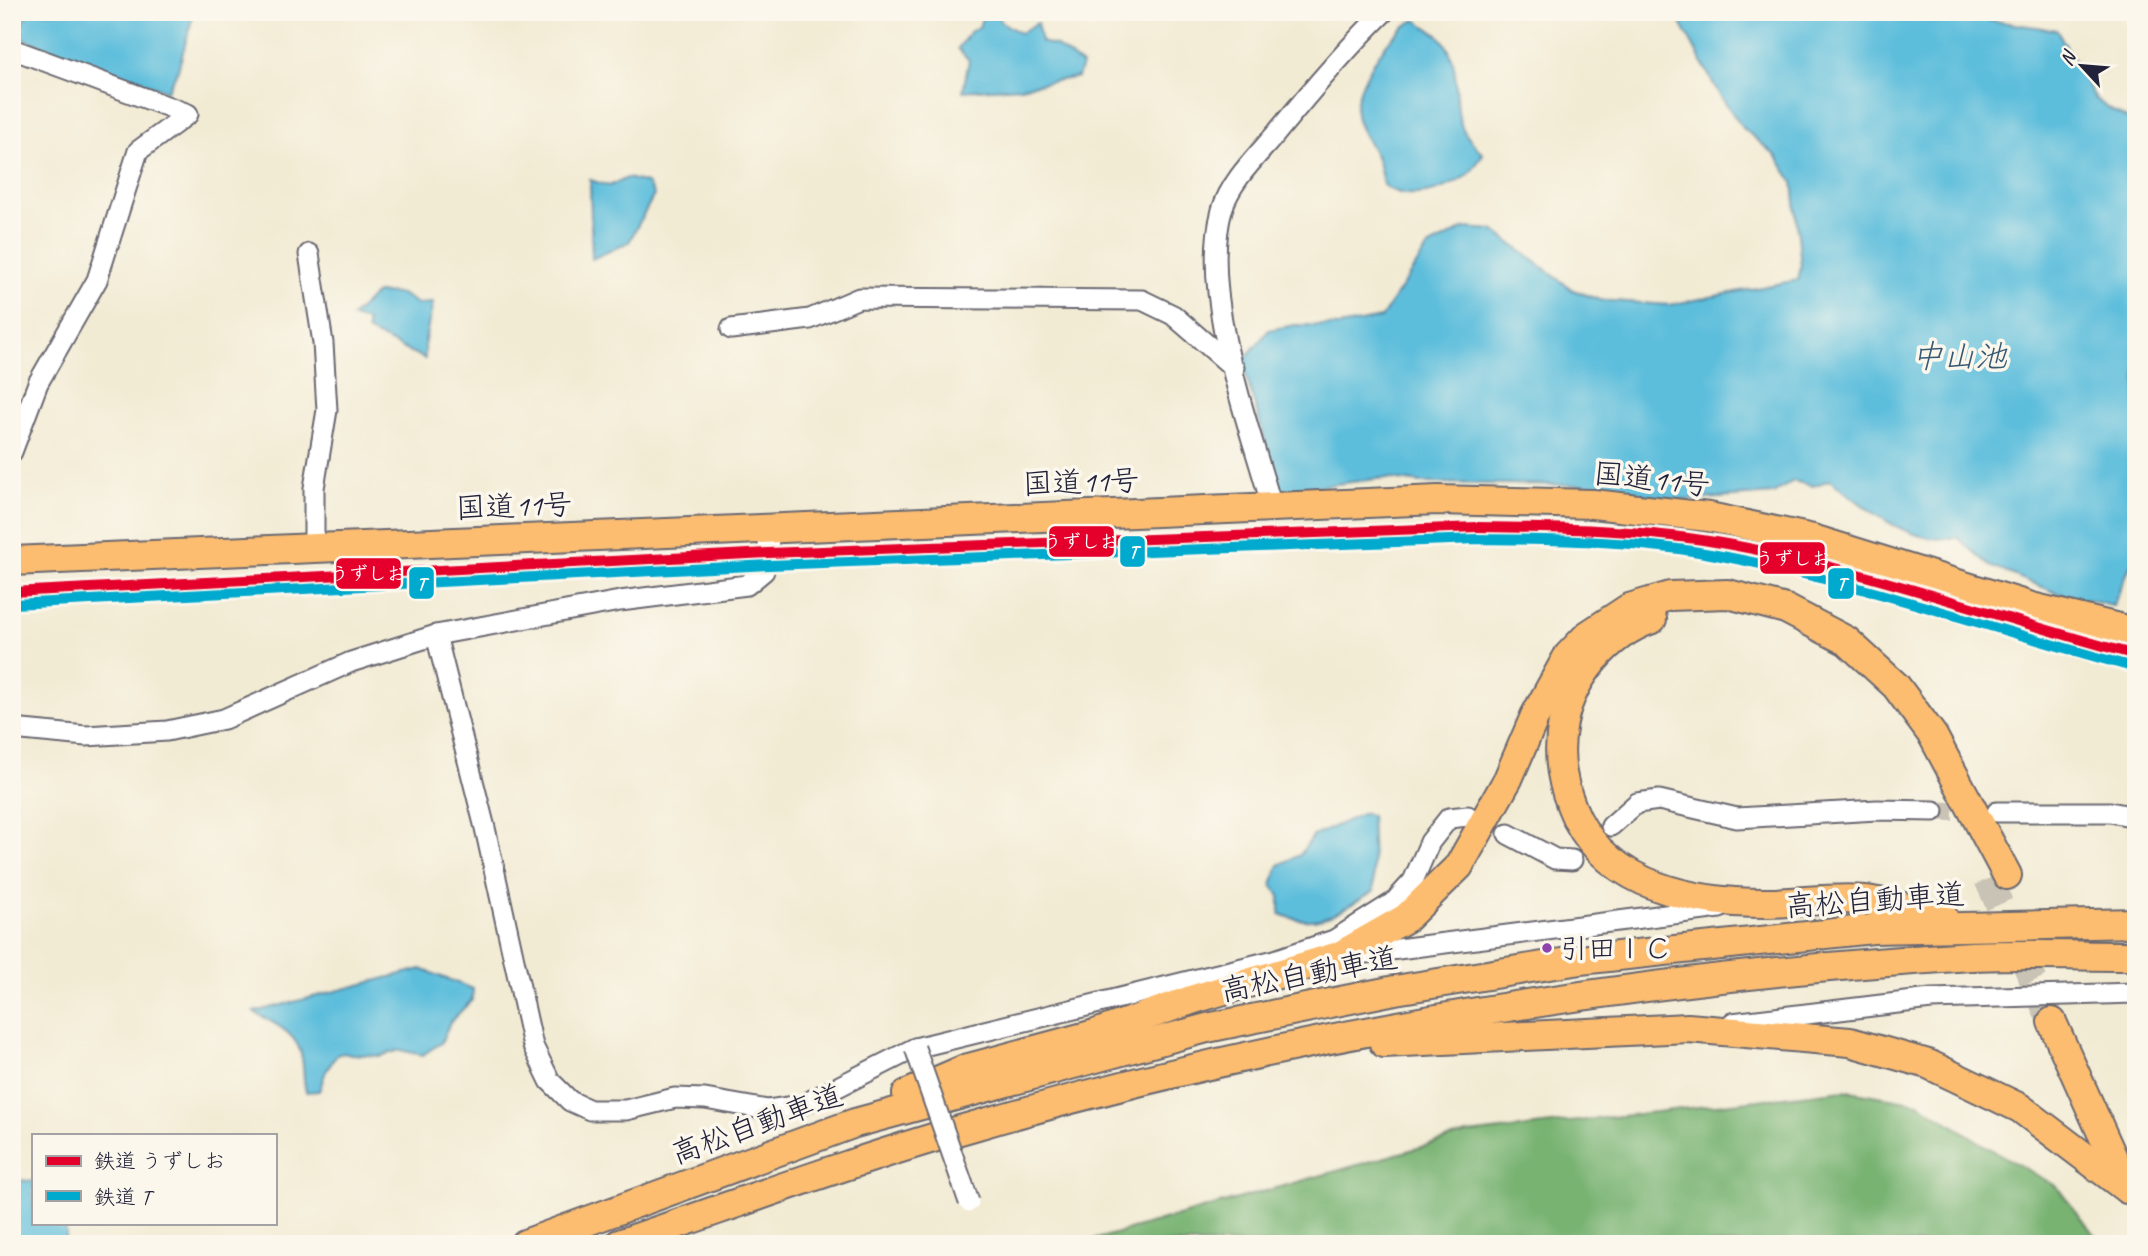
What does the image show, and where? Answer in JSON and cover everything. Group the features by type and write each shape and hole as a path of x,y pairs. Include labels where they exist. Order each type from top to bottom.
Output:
{"highway":[{"name":"国道11号","path":"12,561 1438,500 1521,500 1709,517 1813,539 2032,607 2136,632"},
{"path":"753,1160 965,1069 1095,1034 1194,999 1339,957 1406,918 1459,866 1508,779 1535,716 1568,656 1588,635 1629,608 1670,596 1728,594 1786,609 1847,641 1896,686 1933,736 1998,877 1919,747 1882,697 1835,654 1779,624 1724,610 1674,611 1637,624 1595,658 1567,698 1559,743 1563,791 1588,840 1627,874 1675,894 1762,903 1864,900 1995,926"},
{"name":"高松自動車道","path":"525,1244 855,1123 1207,1028 1395,990 1608,957 1873,929 2136,923"},
{"path":"619,1244 972,1126 1283,1048 1468,1013 1678,981 1960,957 2136,956"},
{"path":"2132,1194 2061,1019 2126,1144 2136,1158"},
{"path":"1283,1048 1688,1028 1850,1042 1928,1064 2020,1108 2132,1194"}],"street":[{"path":"1272,507 1234,368 1220,294 1216,242 1223,207 1242,174 1352,43 1384,12"},
{"path":"12,48 188,114 138,151 97,279 38,383 12,452"},
{"path":"309,254 323,344 327,410 314,488 314,548"},
{"path":"731,329 810,319 859,298 1142,299 1173,315 1234,368"},
{"path":"12,729 86,736 126,735 223,719 351,662 436,635 620,601 747,585 764,571 771,528"},
{"path":"436,635 485,828 533,1046 550,1081 570,1101 590,1110 626,1110 675,1098 705,1099 768,1110 802,1105 826,1096 915,1048 1275,960 1334,940 1394,902 1413,881 1430,842 1449,818 1468,816"},
{"path":"1611,826 1637,803 1659,800 1737,818 1877,810 1934,811"},
{"path":"1997,812 2110,812 2136,817"},
{"path":"1508,834 1555,859 1572,860"},
{"path":"1339,957 1762,903"},
{"path":"1688,1028 1931,999 2136,993"},
{"path":"915,1048 969,1202"}],"green space":[{"path":"1844,1090 1918,1103 2056,1186 2102,1244 1079,1244 1467,1134"}],"water":[{"path":"29,12 194,12 178,70 167,91 15,36"},
{"path":"984,12 1000,12 1000,21 1020,33 1037,23 1041,42 1056,46 1082,65 1078,77 1020,87 963,91 969,60 958,49 970,32 979,27"},
{"name":"中山池","path":"1675,12 1973,12 1987,20 2057,30 2095,98 2136,124 2136,552 2113,606 2057,593 1990,566 1957,537 1940,539 1906,531 1873,512 1830,480 1813,486 1793,481 1773,494 1677,501 1582,485 1421,483 1384,478 1280,491 1242,362 1269,330 1295,325 1339,326 1381,318 1428,247 1465,228 1493,230 1573,290 1600,300 1669,305 1798,280 1801,266 1793,182 1777,157 1742,127 1719,94"},
{"path":"1416,20 1439,36 1451,55 1460,122 1483,154 1471,172 1457,182 1436,191 1413,194 1392,190 1383,185 1377,158 1357,120 1356,104 1366,75 1385,47 1395,35"},
{"path":"627,178 647,183 654,195 629,242 592,259 590,180 609,186"},
{"path":"376,293 401,294 418,304 433,303 425,340 425,359 367,331 367,321 352,317"},
{"path":"1364,813 1371,816 1374,891 1340,911 1318,919 1294,919 1280,914 1280,896 1272,885 1279,865 1300,855 1313,836"},
{"path":"421,969 473,989 472,1000 450,1022 441,1043 422,1055 400,1050 380,1056 338,1053 326,1071 319,1091 306,1092 302,1058 295,1041 284,1029 254,1012"},
{"path":"12,1180 32,1181 32,1224 66,1224 66,1244 12,1244"}],"tunnel":[{"path":"1934,811 1982,812"},
{"path":"1988,879 2052,1022"}],"rail line":[{"name":"うずしお","path":"12,592 768,553 1477,527 1566,529 1686,538 1768,552 1874,579 2136,655"},
{"name":"T","path":"13,604 769,565 1477,539 1567,541 1657,546 1769,566 1874,592 2133,667"}],"place":[{"name":"引田ＩＣ","path":"1547,948"}]}
